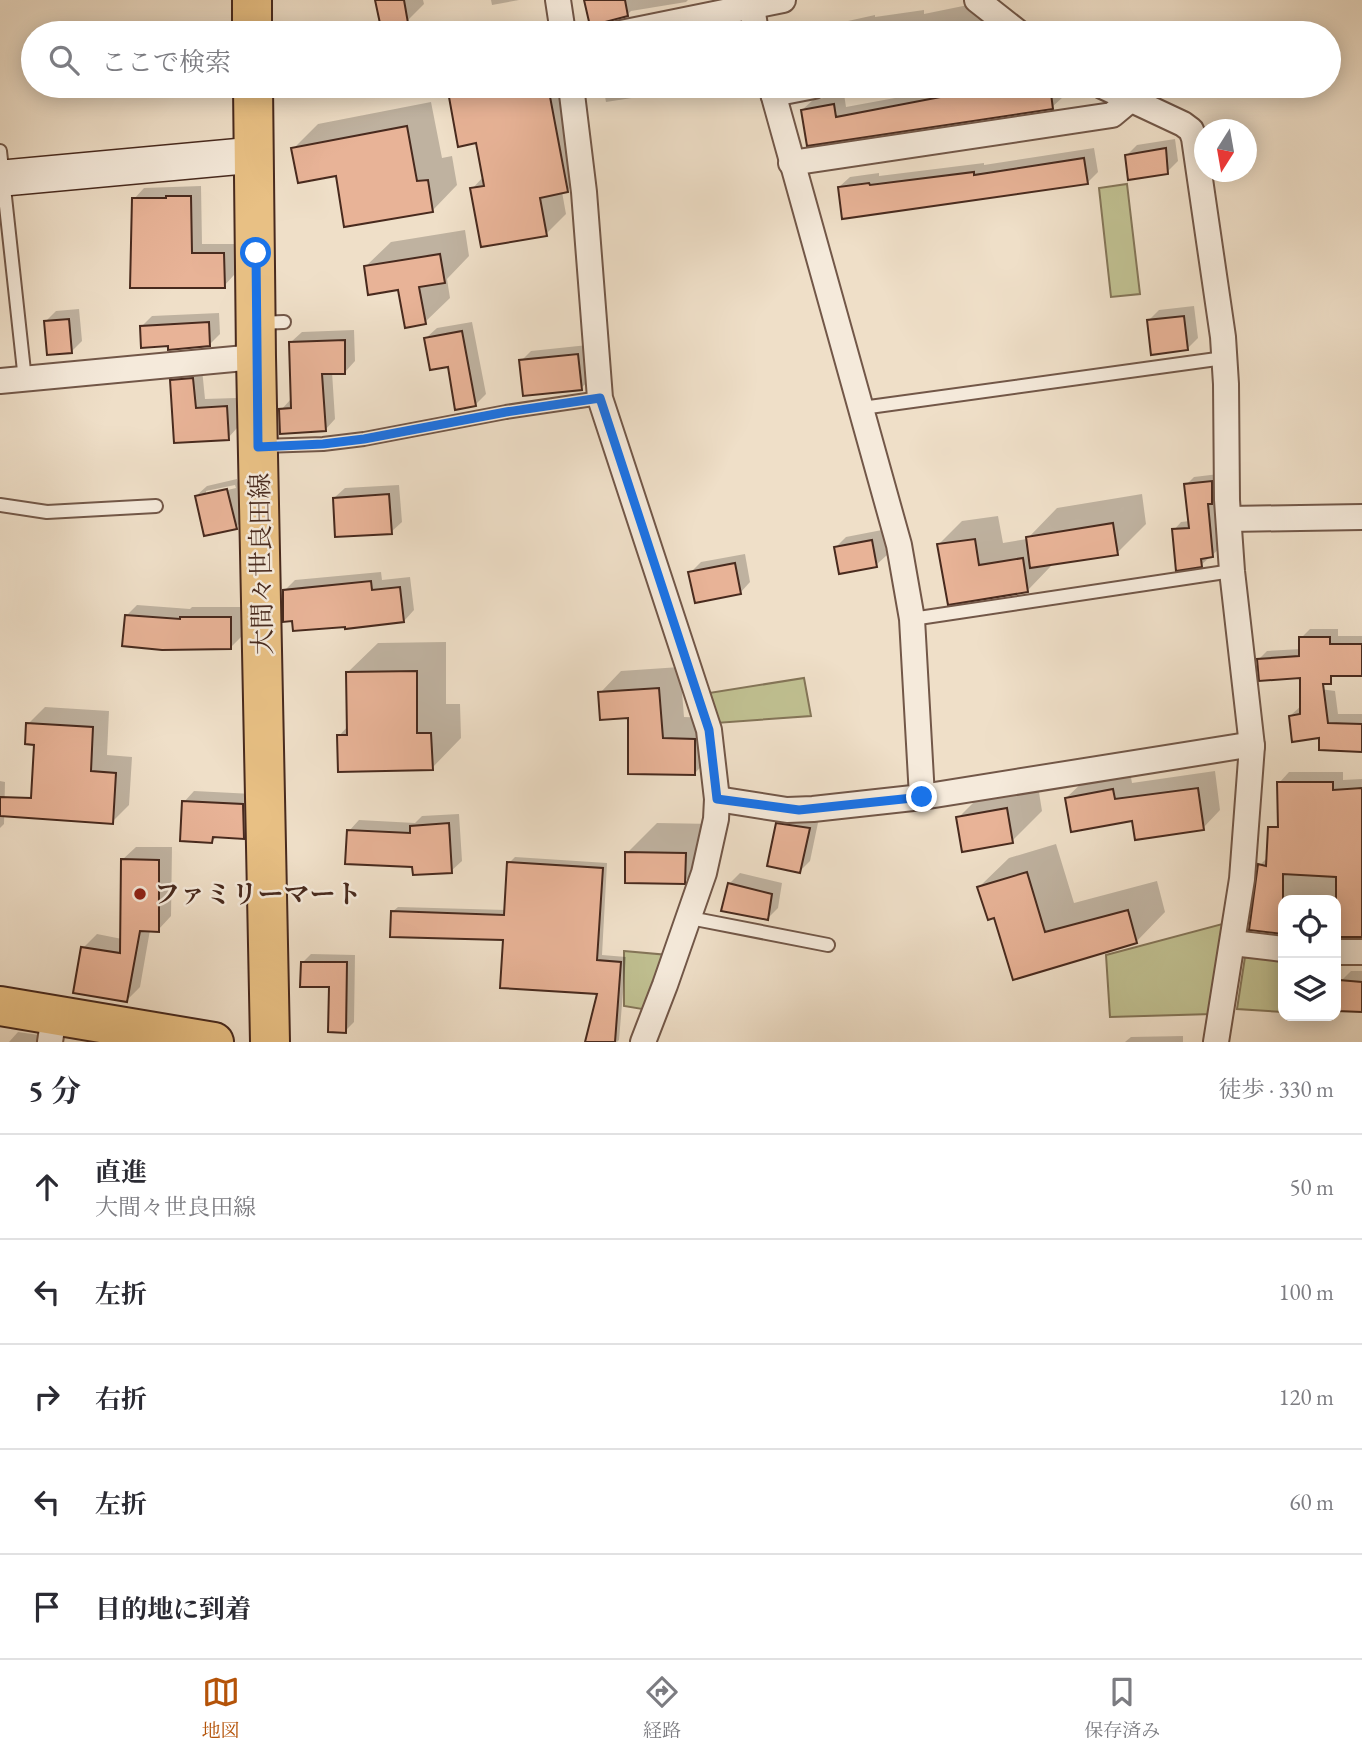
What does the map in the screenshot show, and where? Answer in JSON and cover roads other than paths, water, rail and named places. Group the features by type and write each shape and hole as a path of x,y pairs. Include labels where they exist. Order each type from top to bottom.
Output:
{"main road":[{"path":"252,0 252,21"},
{"name":"大間々世良田線","path":"253,98 265,334 258,447 270,1042"},
{"path":"0,1006 52,1029 214,1042"}],"street":[{"path":"558,0 562,21"},
{"path":"977,0 1004,21"},
{"path":"678,21 764,3 759,21"},
{"path":"572,98 584,192 600,398 709,730 717,799 710,850 690,918 643,1042"},
{"path":"774,98 899,545 912,619 922,797"},
{"path":"1126,98 1191,130 1224,358 1228,519 1252,746 1242,879 1216,1042"},
{"path":"791,163 1112,115 1130,100"},
{"path":"1,169 254,155"},
{"path":"0,381 25,380 265,334"},
{"path":"1228,519 1362,517"},
{"path":"717,799 799,810 922,797 1252,746"},
{"path":"1233,943 1278,948"},
{"path":"1341,951 1362,952"}],"lane":[{"path":"1,169 25,380"},
{"path":"862,408 1224,358"},
{"path":"258,447 364,439 506,412 600,398"},
{"path":"0,505 47,512 156,506"},
{"path":"912,619 1232,571"},
{"path":"690,918 828,945"}],"place":[{"name":"ファミリーマート","path":"140,894"}]}
